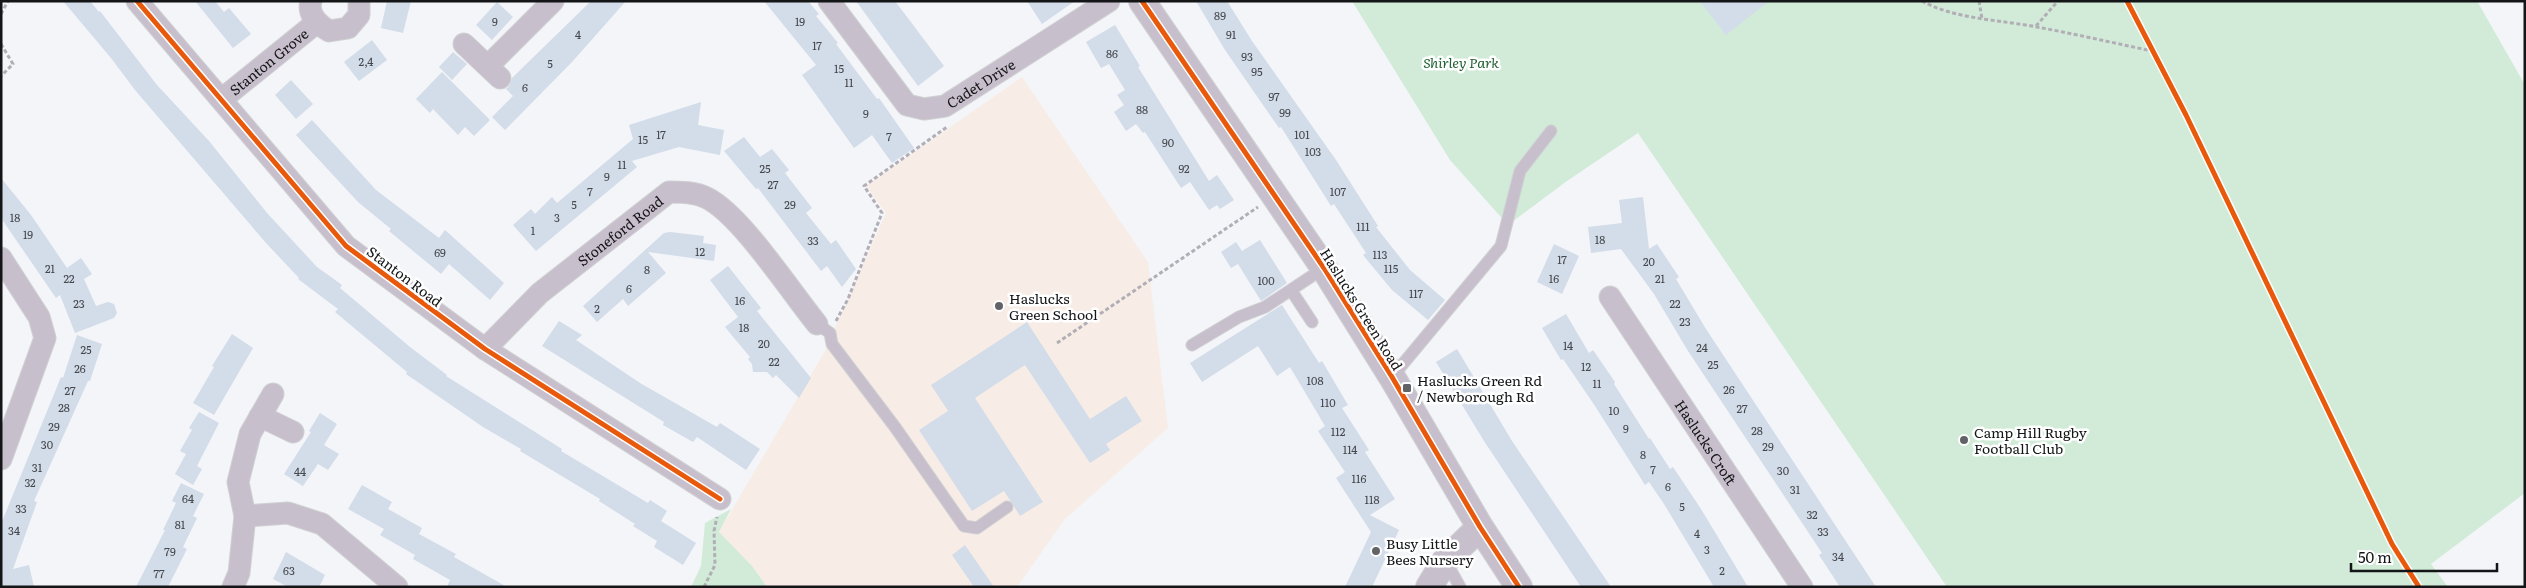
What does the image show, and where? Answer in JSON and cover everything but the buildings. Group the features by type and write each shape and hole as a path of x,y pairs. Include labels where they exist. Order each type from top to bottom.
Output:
{"street":[{"name":"Stanton Road","path":"137,1 346,246 485,349 720,499"},
{"name":"Stanton Grove","path":"311,1 310,6 316,23 329,31 348,28 359,15 359,1"},
{"path":"464,44 494,72 553,1"},
{"name":"Cadet Drive","path":"829,1 907,104 924,109 945,106 1109,1"},
{"name":"Haslucks Green Road","path":"1142,1 1324,268 1519,587"},
{"name":"Stanton Grove","path":"222,99 316,23"},
{"name":"Stoneford Road","path":"485,349 540,294 670,192 694,193 707,197 727,213 824,328"},
{"path":"1,258 40,317 45,338 1,459"},
{"name":"Haslucks Croft","path":"1610,297 1802,587"},
{"path":"233,587 239,573 245,516 238,482 250,434 273,394"},
{"path":"260,416 293,432"},
{"path":"245,516 288,513 322,524 397,587"},
{"path":"1429,587 1445,561 1480,526"}],"lane":[{"path":"1392,377 1501,246 1520,171 1551,131"},
{"path":"1192,346 1239,317 1265,307 1324,268"},
{"path":"1291,290 1312,322"},
{"path":"824,328 832,344 895,427 964,526 977,528 1007,507"},
{"path":"1445,561 1460,587"}],"path":[{"path":"1,14 8,1"},
{"path":"1922,1 1930,6 1982,18 2036,26 2152,51"},
{"path":"1979,1 1982,18"},
{"path":"2036,26 2058,1"},
{"path":"1,44 13,64 1,76"},
{"path":"824,328 848,300 882,213 864,186 952,124"},
{"path":"1057,343 1275,196"},
{"path":"704,587 715,565 714,531 720,499"}],"shaded area":[{"name":"Haslucks Green School","path":"1022,77 1148,262 1168,428 1065,519 1017,587 767,587 752,566 719,532 825,351 886,213 866,186"}],"green space":[{"name":"Shirley Park","path":"1352,1 2477,1 2525,85 2525,493 2431,564 2448,587 1947,587 1638,133 1567,181 1508,225 1450,160"},
{"path":"731,509 719,532 752,566 767,587 691,587 701,566 705,523"}],"cycle path":[{"path":"137,1 346,246 485,349 720,499"},
{"path":"1142,1 1324,268 1392,377 1480,527 1519,587"},
{"path":"2127,1 2186,115 2392,544 2419,587"}],"place":[{"name":"Haslucks Green School","path":"999,306"},
{"name":"Haslucks Green Rd / Newborough Rd","path":"1407,388"},
{"name":"Camp Hill Rugby Football Club","path":"1964,440"},
{"name":"Busy Little Bees Nursery","path":"1376,551"}]}
